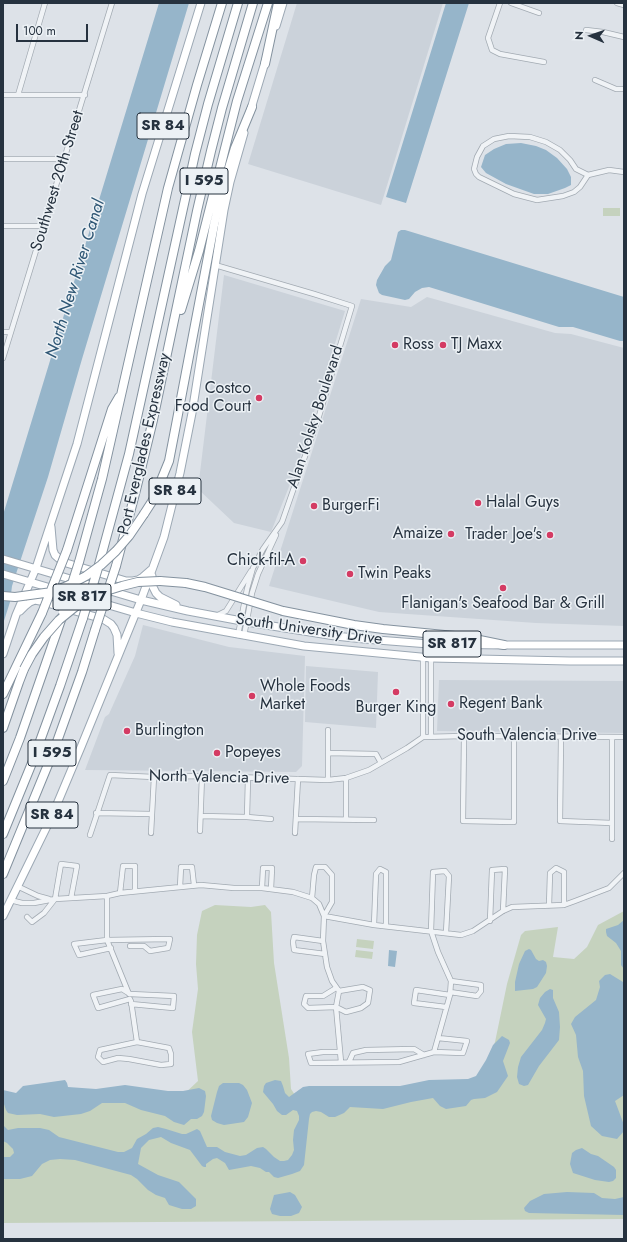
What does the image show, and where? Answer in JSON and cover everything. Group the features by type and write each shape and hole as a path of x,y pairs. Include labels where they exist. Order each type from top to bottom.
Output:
{"highway":[{"name":"I 595","path":"3,781 25,724 79,562 102,479 168,188 222,3"},
{"path":"3,834 60,686 98,568 129,454 195,154 238,3"},
{"name":"Port Everglades Expressway","path":"3,874 54,750 82,672 116,566 152,428 211,151 253,3"},
{"path":"165,362 199,251 237,101 268,3"},
{"path":"265,64 278,3"},
{"path":"3,596 14,597 52,592 86,576 101,565 129,536 153,500 169,460 176,430 214,225 223,188 235,148 252,107"},
{"path":"3,694 42,613 67,550 112,409 122,394"},
{"path":"3,728 24,669 44,637 59,620 75,607 106,591 138,582 186,582 282,611 354,625 465,637 504,645"}],"main road":[{"name":"SR 84","path":"3,654 16,615 36,568 77,444 142,194 201,3"},
{"name":"SR 84","path":"3,916 52,816 136,613 164,536 180,473 198,379 215,265 230,182 283,3"},
{"path":"51,523 53,550 55,555 64,562 126,582 138,580 152,568"},
{"name":"South University Drive","path":"3,558 141,600 188,611 243,622 364,639 429,644 624,645"},
{"path":"152,568 153,587 157,595 188,611"},
{"name":"South University Drive","path":"3,574 172,622 322,648 431,658 624,661"},
{"path":"16,615 25,606 35,600 51,603 104,619 111,624 117,635 119,655"}],"street":[{"path":"18,94 45,3"},
{"name":"Southwest 20th Street","path":"3,358 112,3"},
{"path":"500,3 488,38 492,50 500,54 544,62"},
{"path":"511,3 539,14"},
{"path":"617,3 624,5"},
{"path":"586,30 624,37"},
{"path":"595,80 616,90 624,89"},
{"path":"3,95 85,95"},
{"path":"588,175 580,187 574,192 562,196 537,200 514,194 479,177 474,169 477,157 483,146 494,139 509,136 530,137 546,142 560,150 570,160 576,169 588,175 609,170 624,172"},
{"path":"3,159 64,159"},
{"path":"3,226 44,226"},
{"name":"Alan Kolsky Boulevard","path":"215,265 352,306 319,416 282,522 258,574 243,622"},
{"path":"3,332 11,332"},
{"name":"Alan Kolsky Boulevard","path":"241,635 253,568 263,549 279,528"},
{"path":"214,616 222,614 226,611 253,568"},
{"path":"423,657 423,737"},
{"path":"431,658 431,736"},
{"path":"328,730 328,780"},
{"name":"North Valencia Drive","path":"96,813 110,775 328,780 346,778 369,770 423,737 431,736"},
{"name":"South Valencia Drive","path":"431,736 624,737"},
{"path":"464,736 463,821 514,822 514,736"},
{"path":"561,737 560,821 612,823"},
{"path":"612,737 612,839"},
{"path":"328,753 376,754 381,763"},
{"path":"151,834 154,776"},
{"path":"200,831 202,776"},
{"path":"247,817 248,778"},
{"path":"346,778 346,820"},
{"path":"295,833 298,779"},
{"path":"90,834 96,813 152,814"},
{"path":"201,816 271,818"},
{"path":"296,819 374,820"},
{"path":"27,917 32,922 44,913 55,900 61,864 77,866 71,898"},
{"path":"120,893 123,866 135,866 135,892"},
{"path":"180,886 181,867 192,867 194,885"},
{"path":"312,898 316,867 325,867 332,875 332,902 324,916"},
{"path":"262,888 263,868 272,868 271,890"},
{"path":"549,906 550,873 556,868 564,872 564,906"},
{"path":"374,925 376,874 380,869 386,872 386,926"},
{"path":"490,921 492,870 505,869 503,911"},
{"path":"434,1052 450,994 451,981 438,952 431,931 433,872 445,870 449,876 446,933"},
{"path":"324,916 374,925 465,934 473,931 503,911 512,907 564,906 609,888 624,873"},
{"path":"10,900 22,903 107,896 120,893 194,885 262,888 293,892 312,898 319,904 324,916 324,942 327,967 332,981 338,990 336,1008 340,1062"},
{"path":"17,886 38,896 55,900"},
{"path":"107,896 107,940 130,999 137,1042"},
{"path":"324,942 294,937 292,942 294,950 325,954"},
{"path":"111,948 79,955 74,944 107,940 170,939 168,948 150,951 144,946 130,946"},
{"path":"446,1007 414,1003 416,990 477,996 482,992 481,985 451,981"},
{"path":"363,987 370,990 368,1002 361,1008 346,1012 336,1008 308,1008 304,1004 306,996 323,996 338,990 363,987"},
{"path":"130,999 98,1008 93,995 122,989 130,999 173,1008 174,996 130,999"},
{"path":"340,1052 308,1054 311,1063 400,1062 434,1052 463,1053 467,1042 438,1038"},
{"path":"137,1042 169,1048 171,1054 170,1064 161,1066 118,1058 103,1062 98,1057 100,1050 137,1042"},
{"path":"349,1062 354,1053 366,1050 414,1049 424,1055"}],"shaded area":[{"path":"297,3 443,3 381,205 248,164"},
{"path":"224,275 345,311 298,464 271,532 234,523 198,489"},
{"path":"427,297 555,333 571,334 624,348 624,626 536,623 379,612 269,586 361,299 411,307"},
{"path":"143,625 229,647 305,656 302,766 296,772 85,770 105,717 109,714 135,656"},
{"path":"306,666 378,672 376,728 305,722"},
{"path":"439,680 624,681 624,733 437,731"}],"green space":[{"path":"603,208 620,208 620,216 603,216"},
{"path":"215,905 251,907 265,905 271,912 274,963 289,1058 291,1089 299,1101 486,1083 483,1073 495,1042 507,984 521,935 525,931 558,927 553,957 574,959 587,947 598,925 624,911 624,1219 3,1223 3,1100 182,1096 198,1081 192,1032 198,989 196,964 197,935 202,911"},
{"path":"357,939 374,941 373,949 356,947"},
{"path":"356,950 373,952 372,959 355,957"}],"water":[{"name":"North New River Canal","path":"159,3 189,3 48,477 12,586 10,602 3,624 3,515"},
{"path":"446,3 469,3 406,203 386,197"},
{"path":"521,143 546,150 557,158 567,169 571,177 571,185 548,194 534,194 506,184 486,173 481,167 485,155 494,149 506,144"},
{"path":"401,230 624,297 624,341 573,327 559,327 429,287 422,288 415,292 409,299 405,300 382,295 379,293 376,285 377,280 385,266 391,260 398,232"},
{"path":"624,920 624,969 621,965 621,951 616,943 607,936 606,929 618,925"},
{"path":"529,949 536,959 546,962 546,973 537,987 533,989 515,991 515,982 519,964 525,951"},
{"path":"389,950 397,951 395,967 388,966"},
{"path":"610,974 623,982 624,985 624,1095 615,1101 624,1125 624,1131 617,1139 602,1136 591,1126 584,1096 583,1071 578,1057 576,1035 571,1024 575,1017 596,1000 600,987 599,981 605,975"},
{"path":"550,989 553,990 553,998 559,1012 559,1040 539,1066 528,1085 524,1086 519,1084 517,1077 518,1067 521,1057 542,1030 545,1023 546,1019 538,1005 540,998"},
{"path":"502,1036 509,1040 510,1043 503,1061 508,1076 497,1092 485,1098 471,1100 466,1106 446,1109 440,1106 433,1098 383,1109 350,1107 344,1113 335,1117 329,1117 321,1112 312,1112 309,1119 304,1165 300,1171 292,1174 278,1178 260,1168 251,1166 229,1170 225,1163 217,1158 213,1159 206,1164 206,1167 204,1167 190,1150 171,1143 161,1137 149,1140 141,1148 138,1164 158,1175 179,1182 196,1199 196,1206 191,1209 182,1209 169,1205 165,1198 148,1190 131,1175 75,1160 50,1160 42,1164 32,1176 20,1179 3,1179 3,1157 10,1157 14,1153 13,1149 3,1141 3,1125 8,1130 18,1128 40,1128 49,1130 59,1137 118,1152 124,1152 132,1148 137,1139 153,1128 158,1127 182,1134 186,1134 197,1129 200,1131 207,1147 217,1147 225,1152 240,1156 246,1155 257,1148 263,1147 280,1161 288,1160 294,1150 294,1130 299,1120 299,1116 297,1111 293,1110 286,1115 282,1115 277,1111 263,1092 266,1083 275,1080 281,1081 285,1093 289,1097 303,1087 309,1086 400,1086 429,1080 468,1079 476,1076 493,1045"},
{"path":"65,1080 68,1087 96,1089 125,1085 168,1091 183,1091 199,1088 205,1091 206,1096 204,1112 202,1116 197,1119 191,1119 184,1125 174,1122 165,1116 141,1110 125,1103 102,1103 90,1111 81,1114 54,1117 40,1114 17,1115 8,1113 6,1110 3,1101 3,1090 16,1093 23,1086"},
{"path":"223,1083 239,1083 247,1090 252,1103 248,1117 244,1122 224,1125 212,1120 211,1116 217,1092 219,1086"},
{"path":"582,1148 591,1154 598,1156 614,1167 616,1170 616,1178 609,1182 595,1180 573,1173 570,1164 572,1153"},
{"path":"290,1192 295,1195 302,1207 299,1213 291,1216 272,1214 270,1209 274,1195"},
{"path":"567,1192 594,1193 602,1198 615,1199 624,1197 624,1215 529,1213 525,1211 524,1208 530,1201 544,1194"}],"place":[{"name":"Ross","path":"395,345"},
{"name":"TJ Maxx","path":"443,345"},
{"name":"Costco Food Court","path":"259,398"},
{"name":"Halal Guys","path":"478,503"},
{"name":"BurgerFi","path":"314,506"},
{"name":"Amaize","path":"451,534"},
{"name":"Trader Joe's","path":"550,535"},
{"name":"Chick-fil-A","path":"303,561"},
{"name":"Twin Peaks","path":"350,574"},
{"name":"Flanigan's Seafood Bar & Grill","path":"503,588"},
{"name":"Burger King","path":"396,692"},
{"name":"Whole Foods Market","path":"252,696"},
{"name":"Regent Bank","path":"451,704"},
{"name":"Burlington","path":"127,731"},
{"name":"Popeyes","path":"217,753"}]}
